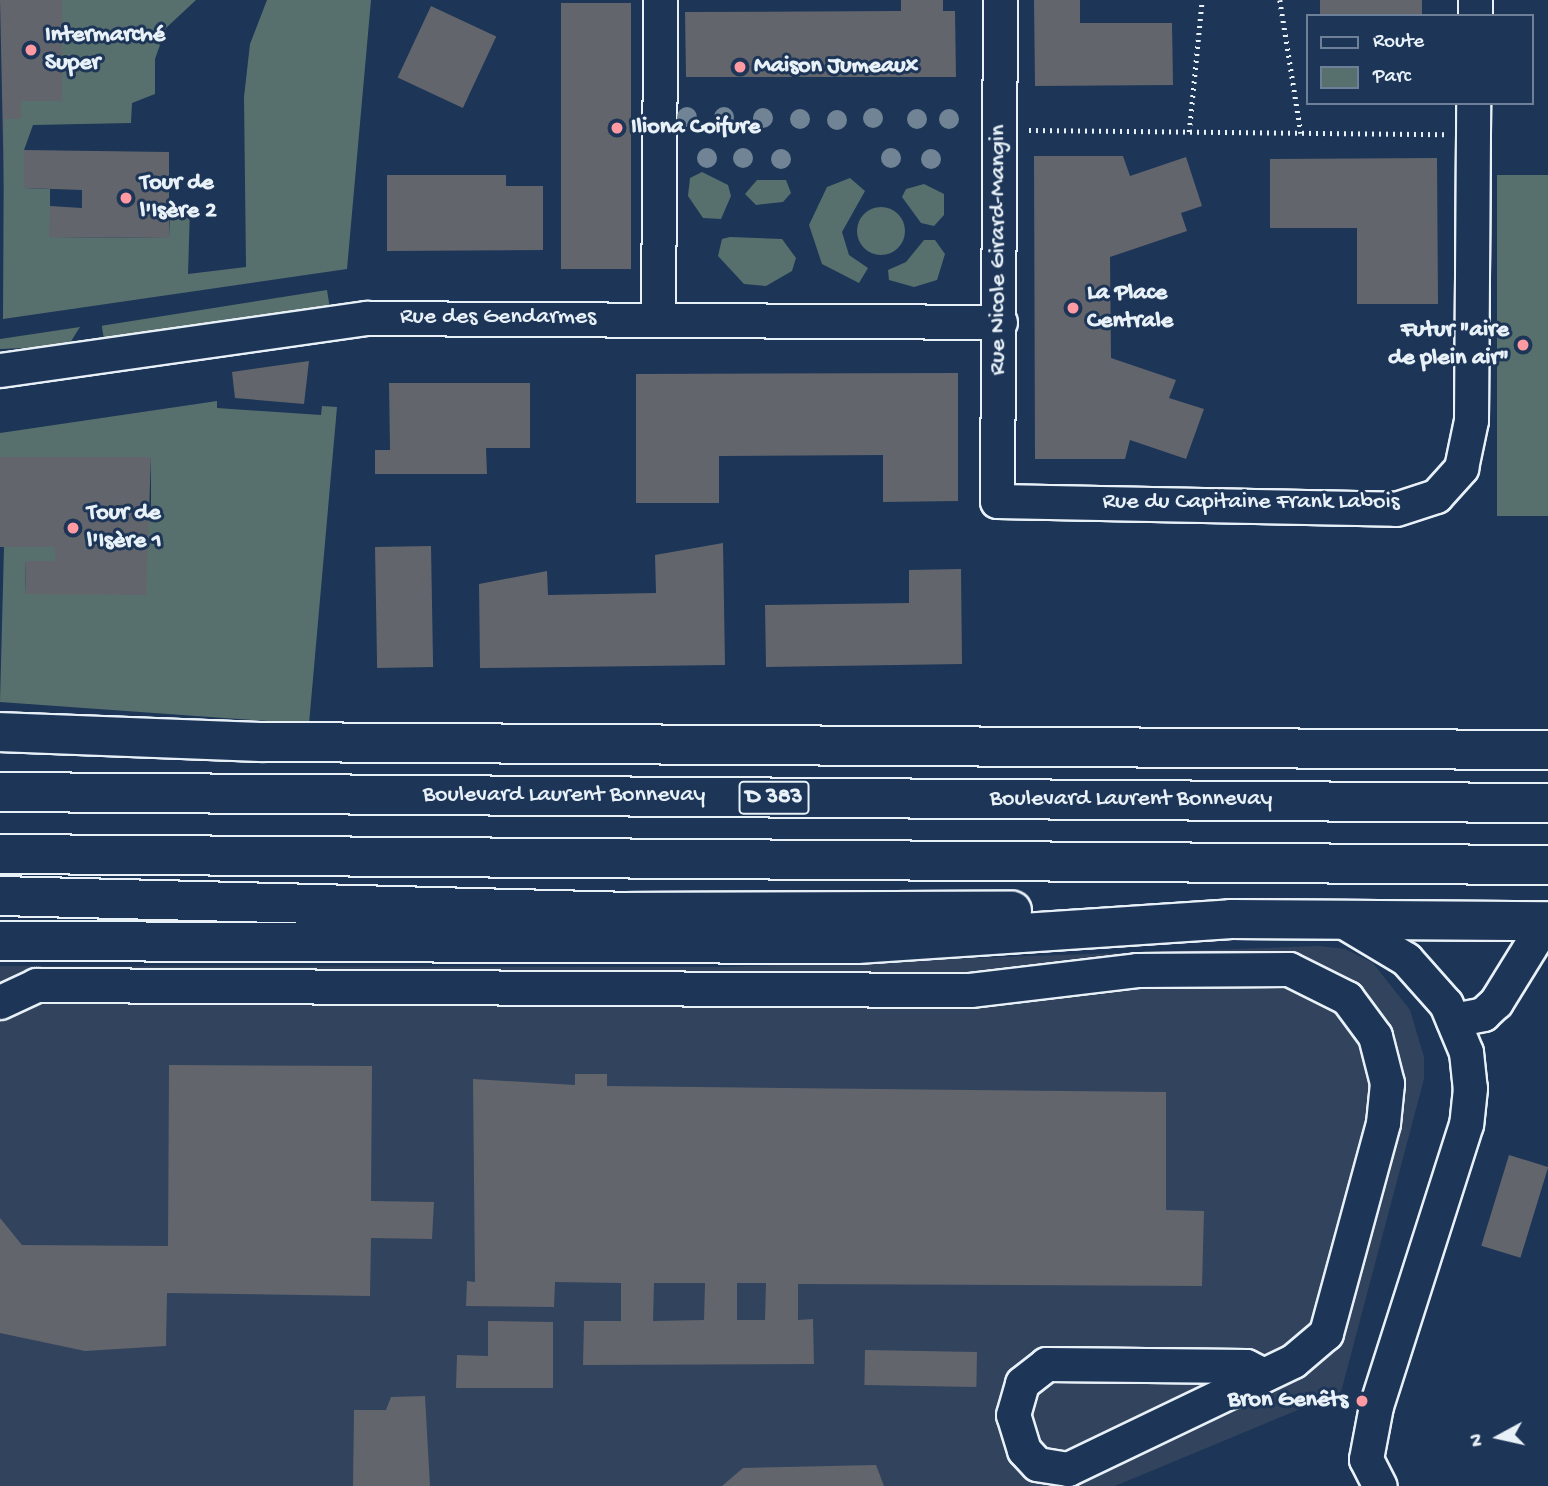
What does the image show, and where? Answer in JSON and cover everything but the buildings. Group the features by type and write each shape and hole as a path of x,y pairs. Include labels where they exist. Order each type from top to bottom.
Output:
{"main road":[{"path":"0,732 56,737 1548,750"},
{"path":"0,742 56,737"},
{"name":"Boulevard Laurent Bonnevay","path":"0,792 1548,803"},
{"path":"0,854 1548,865"},
{"path":"0,896 633,912 1112,911 1231,919 1547,921"},
{"path":"0,941 858,944 1231,919"}],"street":[{"path":"658,319 660,0"},
{"name":"Rue Nicole Girard-Mangin","path":"997,501 1000,0"},
{"name":"Rue du Capitaine Frank Labois","path":"997,501 1396,509 1436,496 1461,468 1471,420 1473,118"},
{"name":"Rue des Gendarmes","path":"0,370 366,317 1000,322"},
{"path":"1341,920 1406,960 1453,1020 1466,1052 1466,1124 1376,1406 1366,1459 1380,1486"},
{"path":"1453,1020 1483,1014 1496,1002 1547,921"},
{"path":"0,1002 36,985 970,990 1137,970 1289,969 1347,998 1375,1036 1387,1083 1383,1123 1326,1333 1293,1361 1068,1469 1037,1464 1024,1450 1013,1415 1022,1383 1046,1364 1246,1366 1262,1374"}],"path":[{"path":"1189,132 1202,0"},
{"path":"1280,0 1301,133"},
{"path":"1000,130 1301,133 1473,118"}],"shaded area":[{"path":"1319,946 1345,949 1373,963 1410,1010 1424,1057 1424,1079 1341,1392 1115,1486 0,1486 0,966 719,967"}],"green space":[{"path":"62,0 196,0 166,28 155,59 155,94 132,103 131,123 33,125 24,150 24,188 50,189 50,237 169,238 170,211 190,209 188,274 246,267 244,97 250,44 267,0 371,0 347,269 3,319 4,119 21,119 21,101 62,101"},
{"path":"702,172 728,185 731,196 721,219 703,218 688,196 690,178"},
{"name":"Futur \"aire de plein air\"","path":"1497,175 1548,175 1548,516 1497,516"},
{"path":"850,178 865,191 842,232 849,255 868,268 859,283 822,264 809,225 827,187"},
{"path":"757,180 786,180 791,193 783,202 756,205 745,194"},
{"path":"924,184 944,194 944,215 934,226 921,223 902,197 906,189"},
{"path":"881,207 898,214 905,231 898,248 881,255 864,248 857,231 864,214"},
{"path":"722,239 782,239 796,258 792,271 766,286 744,284 718,256"},
{"path":"924,240 935,240 945,254 937,280 914,287 889,280 888,270 906,262"},
{"path":"327,290 330,309 105,344 102,326"},
{"path":"80,327 68,346 0,349 0,339"},
{"path":"217,401 217,408 321,415 322,406 337,407 309,724 0,702 4,547 55,547 55,561 25,561 26,594 151,509 151,457 0,457 0,433"}],"place":[{"name":"Intermarché Super","path":"31,50"},
{"name":"Maison Jumeaux","path":"740,67"},
{"name":"Iliona Coifure","path":"617,128"},
{"name":"Tour de l'Isère 2","path":"126,198"},
{"name":"La Place Centrale","path":"1073,308"},
{"name":"Futur \"aire de plein air\"","path":"1523,345"},
{"name":"Tour de l'Isère 1","path":"73,528"},
{"name":"Bron Genêts","path":"1362,1401"}]}
